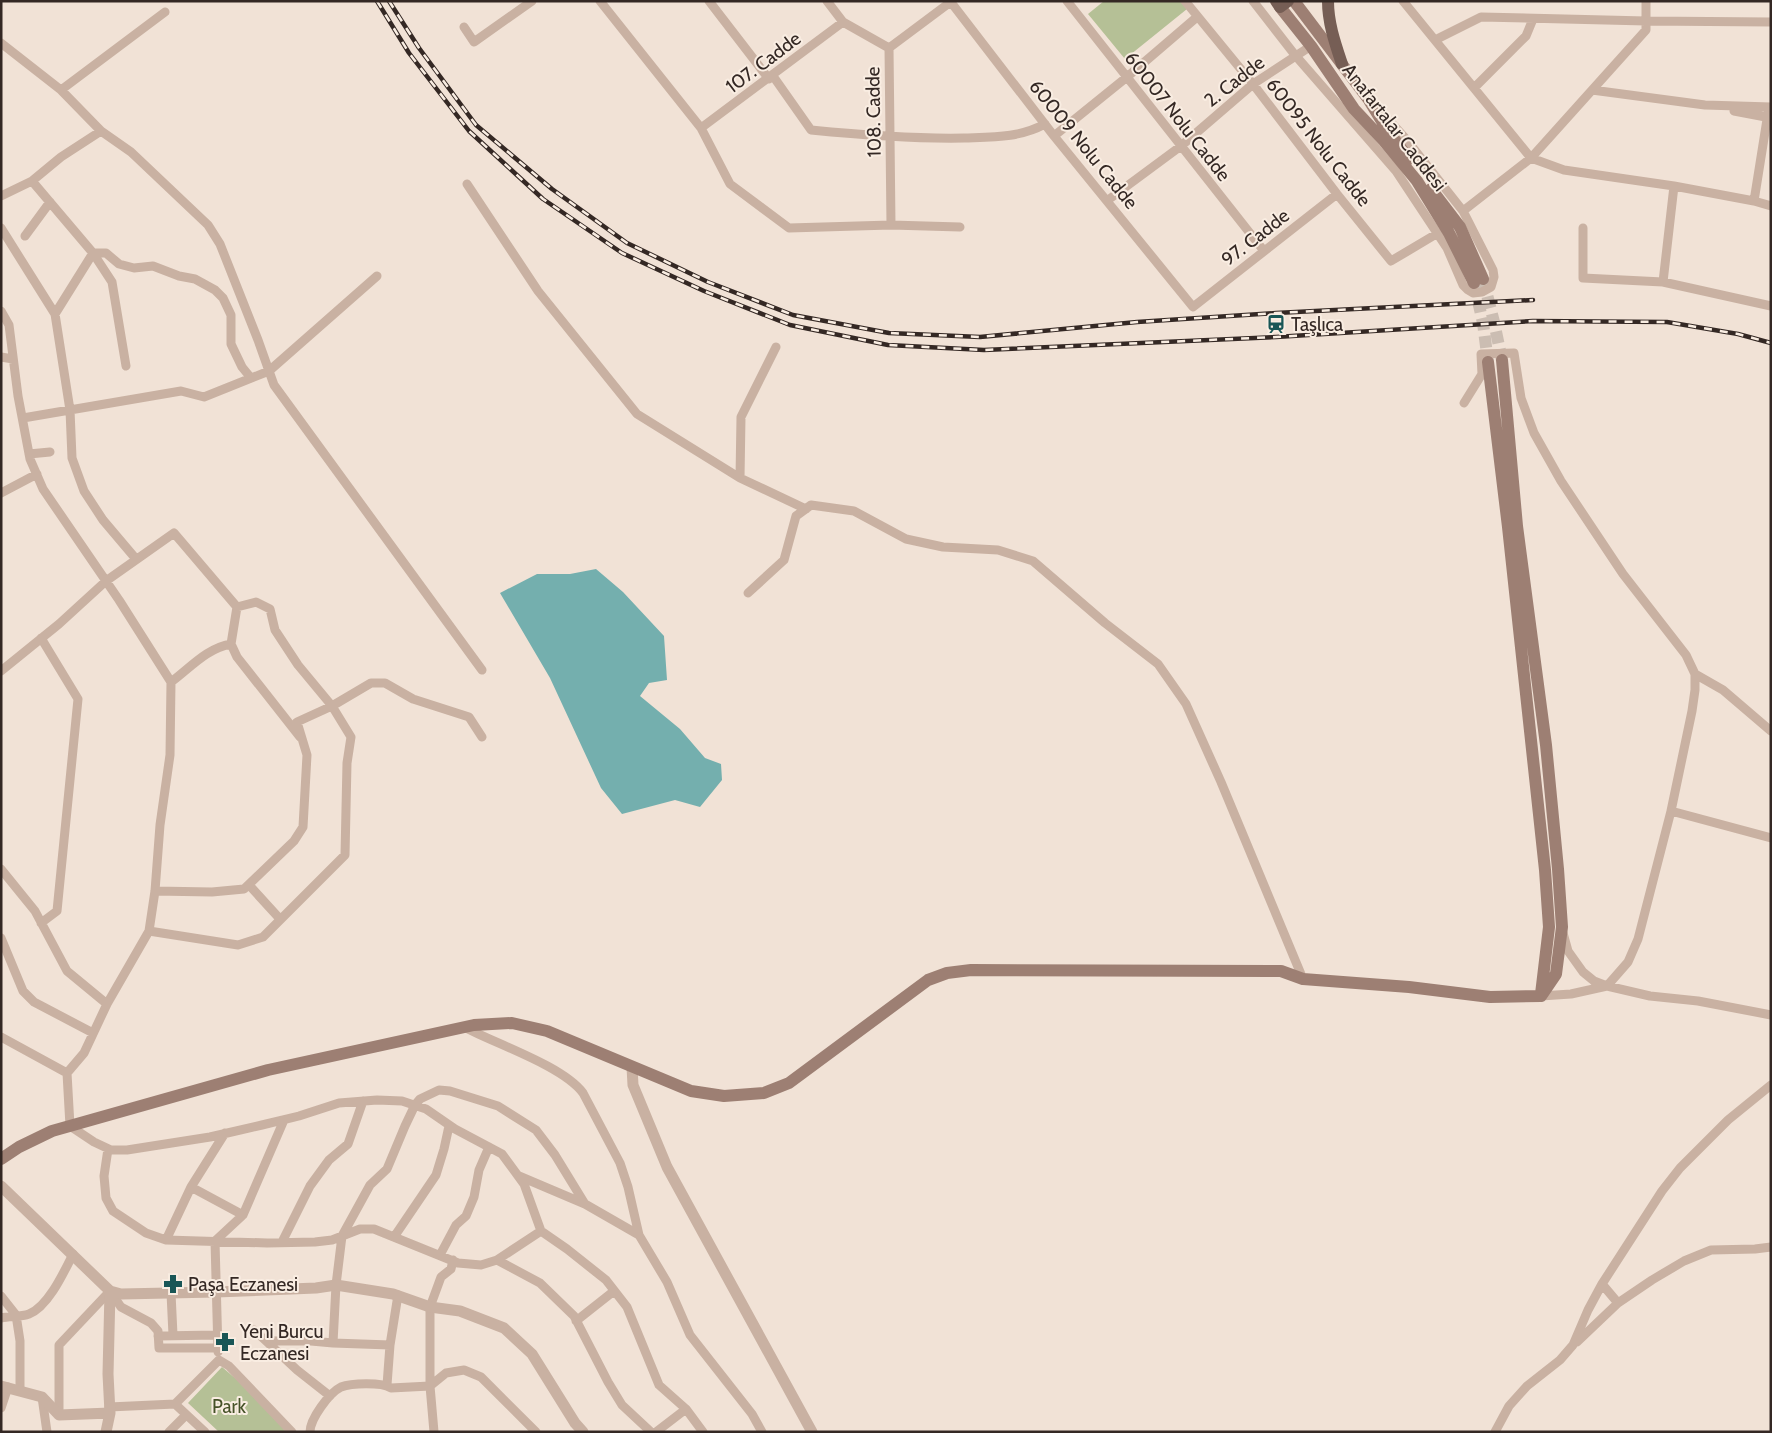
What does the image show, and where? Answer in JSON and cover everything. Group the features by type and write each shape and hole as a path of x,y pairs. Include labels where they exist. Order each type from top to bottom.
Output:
{"main road":[{"name":"Anafartalar Caddesi","path":"1282,3 1354,109 1384,141 1417,181 1478,281 1460,227 1388,131 1369,100 1294,1"},
{"path":"1328,1 1328,14 1332,33 1342,64"},
{"path":"1502,360 1517,526 1546,745 1562,926 1556,974 1541,996"},
{"path":"1488,362 1545,870 1549,927 1541,996"},
{"path":"1,1159 19,1147 52,1131 268,1070 474,1025 512,1023 547,1031 691,1091 724,1096 764,1093 789,1082 928,980 947,972 972,970 1281,971 1303,979 1408,987 1490,997 1541,996"}],"street":[{"path":"464,27 474,42 532,1"},
{"path":"600,1 701,128 730,184 790,228 891,225 960,227"},
{"path":"709,1 811,130 890,137 1004,137 1027,132 1045,124"},
{"name":"108. Cadde","path":"828,1 843,22 889,48 891,225"},
{"name":"60007 Nolu Cadde","path":"1068,1 1264,251"},
{"name":"60095 Nolu Cadde","path":"1185,1 1253,84 1391,261 1438,234"},
{"path":"1253,1 1295,55 1396,171 1447,248 1463,285 1473,293 1482,292 1490,287 1494,276 1493,270 1463,211 1391,120 1369,100"},
{"path":"1403,1 1531,158 1564,170 1674,186 1771,206"},
{"path":"1463,211 1531,158 1646,30 1646,1"},
{"path":"889,48 951,2"},
{"name":"60009 Nolu Cadde","path":"951,2 1054,136 1108,200 1193,307"},
{"path":"62,90 164,12"},
{"path":"1054,136 1197,17"},
{"path":"1435,40 1481,17 1771,22"},
{"path":"1474,88 1526,36 1533,19"},
{"name":"107. Cadde","path":"701,128 843,22"},
{"path":"1,43 62,90 101,131 131,152 208,225 220,244 274,385 482,670"},
{"name":"2. Cadde","path":"1108,200 1181,146 1253,84 1311,46"},
{"path":"1592,90 1770,112 1754,201"},
{"path":"1,196 32,181 61,157 101,131"},
{"path":"32,181 93,253 112,282 126,366"},
{"path":"467,184 538,291 637,414 740,478 806,509"},
{"path":"1663,282 1674,186"},
{"name":"97. Cadde","path":"1193,307 1337,194"},
{"path":"25,236 50,202"},
{"path":"1,228 54,314 70,410 72,458 84,491 103,520 136,559"},
{"path":"1583,228 1583,278 1663,282 1771,306"},
{"path":"93,253 106,253 119,264 134,268 153,266 178,276 195,279 215,290 223,298 231,315 231,344 242,367 251,378"},
{"path":"54,314 93,253"},
{"path":"22,418 181,391 204,397 269,371 376,276"},
{"path":"1,311 9,325 29,454 43,490 106,581 171,682 170,755 160,825 155,891 149,931 107,1004 84,1053 68,1073 70,1126 94,1142 111,1150 127,1150 225,1133 284,1120 339,1103 378,1100 402,1101 426,1109 450,1126 502,1154 524,1184 541,1231 606,1280 627,1307 659,1385 686,1409 703,1432"},
{"path":"740,478 741,417 776,347"},
{"path":"1464,403 1482,374 1481,354 1514,353 1521,398 1534,433 1561,481 1624,574 1686,655 1695,674 1692,711 1671,811 1638,939 1628,962 1607,986 1571,994 1541,996"},
{"path":"1,357 14,359"},
{"path":"29,454 50,452"},
{"path":"1,493 36,474"},
{"path":"748,593 784,560 796,516 812,505 854,511 906,539 943,547 998,550 1033,561 1105,623 1158,664 1186,704 1221,782 1303,979"},
{"path":"1,671 106,581 174,532 237,607 231,644 237,657 303,741"},
{"path":"149,931 238,945 263,937 345,854 347,763 350,737 332,706 298,665 275,630 270,609 256,602 237,607"},
{"path":"41,638 78,699 56,911 41,922"},
{"path":"171,682 211,650 231,644"},
{"path":"1695,674 1723,690 1771,731"},
{"path":"155,891 212,892 244,889 249,885 294,841 303,827 307,755 297,722 332,706 371,684 385,684 413,699 469,717 482,737"},
{"path":"1671,811 1771,838"},
{"path":"1,869 35,911 67,971 107,1004"},
{"path":"249,885 280,919"},
{"path":"1562,926 1568,950 1583,972 1594,981 1650,996 1698,1001 1771,1015"},
{"path":"1,938 23,991 34,1002 93,1034"},
{"path":"464,1027 535,1060 562,1074 578,1086 598,1119 620,1163 628,1187 639,1235 667,1282 690,1335 752,1414 762,1432"},
{"path":"1,1037 68,1073"},
{"path":"632,1066 633,1085 667,1167 812,1432"},
{"path":"1573,1345 1602,1284 1662,1191 1680,1168 1728,1120 1771,1084"},
{"path":"333,1343 336,1285 342,1236 370,1185 387,1169 405,1126 420,1099 439,1090 450,1091 498,1106 536,1130 555,1155 585,1204"},
{"path":"282,1242 310,1186 329,1160 348,1144 362,1101"},
{"path":"284,1120 243,1215 215,1241 216,1335 219,1360 228,1366 292,1432"},
{"path":"394,1237 436,1175 450,1126"},
{"path":"166,1240 192,1188 225,1133"},
{"path":"440,1255 456,1225 466,1216 474,1197 479,1170 489,1147"},
{"path":"108,1148 104,1176 106,1198 113,1211 146,1233 166,1240 267,1243 324,1241 332,1240 360,1229 374,1229 458,1263 480,1265 496,1260 541,1231"},
{"path":"518,1175 585,1204 639,1235"},
{"path":"1,1186 110,1291 121,1307 151,1322 158,1331 159,1348 217,1348"},
{"path":"192,1188 243,1215"},
{"path":"1495,1432 1509,1406 1527,1386 1560,1360 1573,1345 1618,1303 1676,1266 1711,1250 1755,1249 1771,1246"},
{"path":"1,1318 29,1314 42,1304 60,1282 73,1254"},
{"path":"434,1432 430,1386 430,1307 441,1277 451,1269 453,1260"},
{"path":"496,1260 540,1283 574,1316 622,1406 646,1430"},
{"path":"1602,1284 1618,1303"},
{"path":"110,1291 121,1294 216,1292 316,1288 336,1285 398,1295 430,1307 460,1312 504,1328 532,1354 575,1423 583,1432"},
{"path":"106,1432 110,1410 108,1374 110,1291"},
{"path":"59,1415 59,1345 110,1291"},
{"path":"576,1320 614,1291"},
{"path":"171,1293 173,1335"},
{"path":"387,1385 390,1345 398,1295"},
{"path":"1,1296 16,1316 20,1341 20,1391"},
{"path":"254,1330 297,1370 330,1396"},
{"path":"158,1336 216,1335"},
{"path":"265,1340 390,1345"},
{"path":"59,1415 175,1404 219,1360"},
{"path":"310,1432 310,1425 330,1396 342,1387 375,1384 387,1385 391,1388 430,1386 446,1373 464,1370 481,1376 536,1432"},
{"path":"1,1408 5,1387 42,1397 59,1415"},
{"path":"42,1397 47,1432"},
{"path":"175,1404 205,1432"},
{"path":"656,1432 686,1409"},
{"path":"169,1432 186,1415"}],"green space":[{"path":"1104,1 1181,1 1187,9 1125,59 1088,14"},
{"name":"Park","path":"222,1367 262,1401 286,1432 219,1432 188,1403"}],"water":[{"path":"596,569 623,592 664,636 667,680 649,683 640,696 680,729 705,758 721,764 722,780 700,807 675,800 622,814 601,788 550,678 500,593 537,574 570,574"}],"tunnel":[{"path":"1483,279 1502,360"},
{"path":"1474,283 1483,323 1488,362"}],"railway":[{"path":"377,1 409,53 469,131 543,199 622,253 704,291 790,325 888,345 984,350 1276,337 1533,321 1667,322 1738,334 1771,343"},
{"path":"389,1 419,48 476,125 552,189 627,243 708,282 793,315 889,333 980,337 1137,322 1533,300"}],"place":[{"name":"Taşlıca","path":"1276,324"},
{"name":"Paşa Eczanesi","path":"173,1284"},
{"name":"Yeni Burcu Eczanesi","path":"225,1342"}]}
